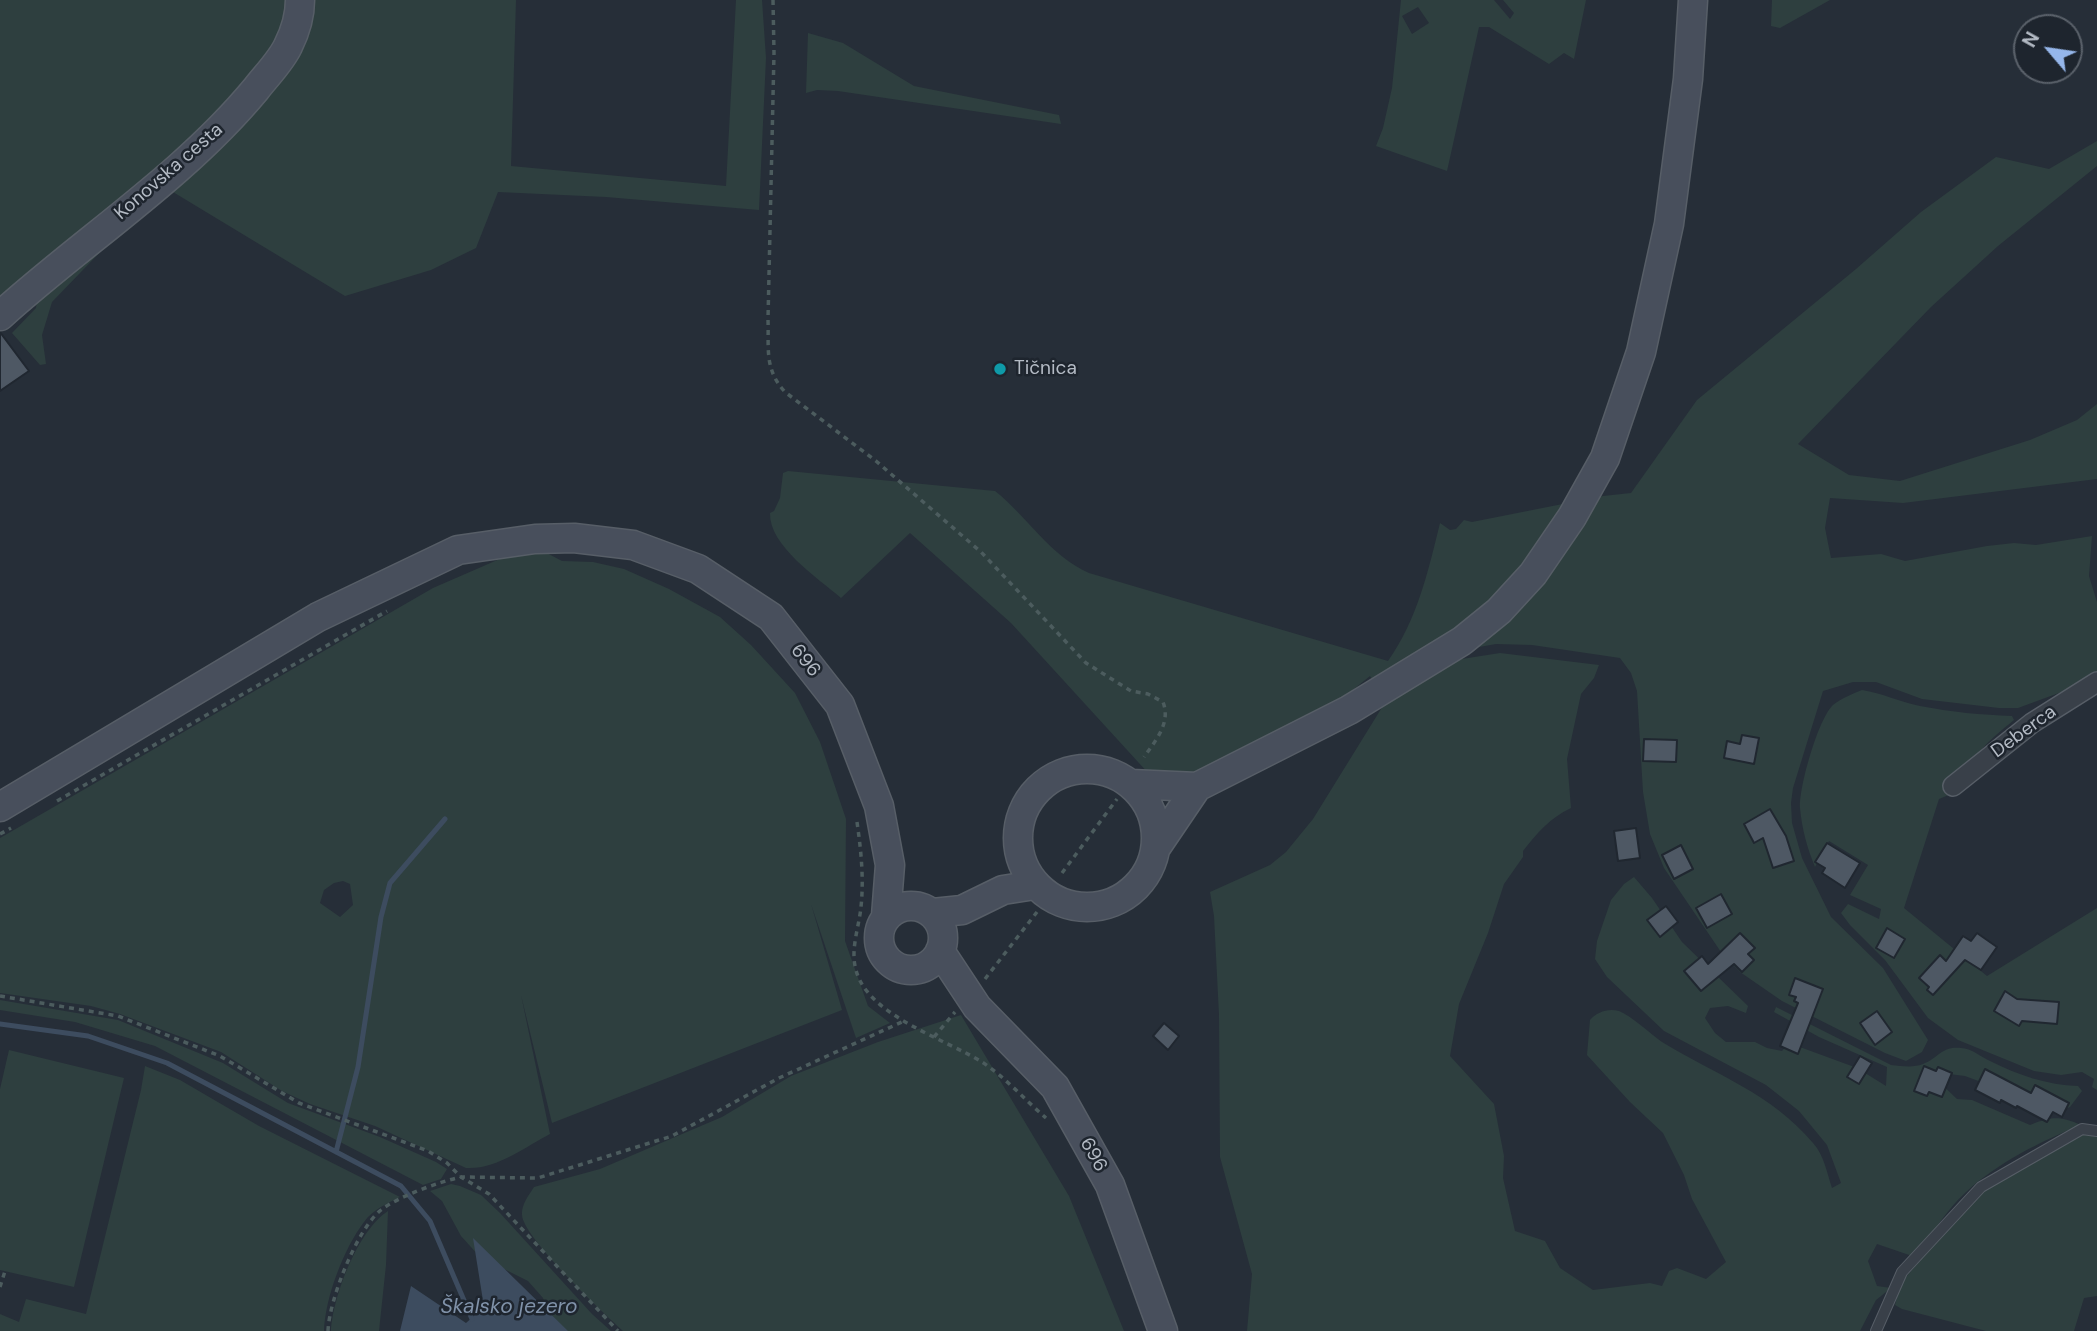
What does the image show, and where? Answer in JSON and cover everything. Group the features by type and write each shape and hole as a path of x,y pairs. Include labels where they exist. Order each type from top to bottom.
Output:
{"main road":[{"name":"Konovska cesta","path":"0,316 40,280 163,181 233,116 287,48 300,14 300,0"},
{"path":"1125,790 1197,787 1349,710 1462,641 1499,611 1532,574 1572,517 1605,458 1641,352 1670,224 1688,79 1693,0"},
{"name":"696","path":"6,817 318,617 458,550 535,539 574,538 633,545 698,569 771,618 840,705 879,806 890,864 886,916 878,936 885,957 893,965 914,970 966,1009 1055,1087 1110,1185 1163,1331"},
{"path":"1003,890 1017,843 1019,821 1029,799 1045,782 1065,771 1088,768 1111,772 1125,790 1147,801 1155,823 1157,846"},
{"path":"935,926 1003,890 1036,899 1052,899 1074,907 1097,907 1119,900 1137,887 1150,868 1157,846 1197,787"},
{"path":"1017,843 1036,899"},
{"name":"696","path":"890,864 935,926 966,1009"},
{"path":"886,916 904,906 935,926"},
{"path":"914,970 934,961 935,926"}],"street":[{"name":"Deberca","path":"1953,786 2032,723 2097,682"}],"lane":[{"path":"1876,1331 1902,1272 1982,1186 2082,1129 2097,1131"}],"path":[{"path":"773,0 769,360 774,379 785,392 876,461 981,552 1086,663 1131,691 1148,694 1163,702 1167,712 1162,730 1144,757"},
{"path":"48,806 388,610"},
{"path":"1062,873 1125,790"},
{"path":"856,811 862,862 861,907 855,943 856,971 874,1002 983,1063 1049,1121"},
{"path":"0,834 6,817"},
{"path":"985,979 1036,899"},
{"path":"0,996 118,1016 220,1056 299,1103 428,1151 447,1163 461,1177 489,1194 618,1331"},
{"path":"934,1037 966,1009"},
{"path":"328,1331 328,1321 338,1285 365,1228 382,1209 461,1177 538,1178 672,1136 779,1078 904,1021"},
{"path":"0,1287 5,1271"}],"shaded area":[{"path":"0,0 294,0 282,41 244,94 0,308"},
{"path":"312,0 516,0 511,166 726,186 736,0 762,0 766,58 759,210 606,197 498,192 476,248 431,270 345,296 173,192 108,244 52,302 42,335 46,364 40,365 12,333 36,308 37,299 239,120"},
{"path":"1401,0 1494,0 1510,19 1514,13 1503,0 1586,0 1574,59 1564,53 1549,64 1489,27 1479,27 1447,171 1376,146 1392,88","holes":["1418,7 1429,23 1412,34 1402,16"]},
{"path":"1772,0 1830,0 1780,28 1771,26"},
{"path":"808,33 843,43 914,86 1059,115 1061,124 838,91 817,90 806,93"},
{"path":"2097,141 2097,166 1998,246 1931,307 1798,444 1849,475 1900,481 2030,440 2077,420 2097,404 2097,479 1903,503 1830,498 1825,528 1831,558 1881,554 1905,561 1987,546 2014,543 2036,545 2092,536 2089,576 2097,602 2097,674 2086,683 2018,708 1922,699 1876,682 1853,682 1823,691 1793,788 1792,823 1802,858 1831,917 1883,968 1928,1040 1922,1052 1906,1061 1782,1001 1740,972 1723,955 1664,868 1650,834 1643,792 1637,691 1631,673 1620,658 1532,645 1496,644 1451,652 1382,697 1370,676 1264,762 1181,809 1011,623 910,533 841,598 796,560 777,537 772,525 770,513 774,511 780,498 783,473 788,471 995,491 1062,557 1089,573 1388,661 1414,612 1440,523 1450,530 1456,529 1464,520 1472,522 1631,493 1697,400 1921,212 1996,157 2049,169"},
{"path":"541,550 562,561 593,562 624,569 669,589 720,617 751,645 795,693 820,742 846,819 845,941 868,1006 890,1023 856,1038 811,904 842,1010 552,1123 521,995 550,1134 499,1162 466,1168 375,1126 310,1104 282,1091 221,1052 120,1014 91,1006 0,993 0,838 433,588 502,558","holes":["343,881 350,884 353,905 340,917 320,903 324,890 334,883"]},
{"path":"1500,653 1599,665 1594,678 1581,694 1567,759 1571,808 1550,821 1533,838 1504,884 1488,933 1459,1004 1450,1056 1494,1104 1504,1156 1503,1178 1515,1231 1545,1241 1560,1268 1593,1290 1650,1283 1662,1286 1669,1271 1677,1268 1706,1279 1726,1262 1692,1199 1684,1175 1663,1133 1587,1055 1590,1020 1603,1011 1615,1010 1624,1013 1662,1042 1742,1086 1779,1111 1817,1148 1832,1188 1841,1183 1827,1145 1799,1111 1766,1085 1664,1031 1607,977 1595,959 1597,941 1611,900 1624,884 1634,877 1682,942 1748,1006 1746,1013 1728,1006 1710,1008 1705,1018 1715,1033 1726,1042 1755,1042 1782,1051 1789,1043 1857,1068 1886,1086 1887,1067 1819,1037 1774,1012 1776,1007 1891,1065 1919,1065 1949,1049 1965,1048 2022,1075 2055,1084 2078,1086 2082,1091 2070,1107 2059,1111 1965,1076 1941,1073 1935,1078 1957,1099 1972,1100 2030,1125 2056,1118 2081,1125 2020,1154 1978,1182 1952,1207 1915,1257 1877,1244 1868,1261 1877,1286 1891,1288 1876,1300 1860,1331 1247,1331 1252,1274 1220,1157 1219,1015 1214,916 1210,892 1270,865 1286,852 1313,819 1381,709 1399,688 1449,661"},
{"path":"1862,690 1932,708 2012,716 2014,720 1972,761 1956,792 1939,799 1904,908 1987,976 2097,908 2097,1090 2092,1087 2094,1079 2082,1072 2061,1075 2034,1071 1958,1040 1928,1018 1885,960 1841,913 1848,904 1879,919 1881,909 1850,895 1868,865 1829,841 1815,867 1807,846 1800,808 1810,754 1821,724 1833,705"},
{"path":"0,1000 118,1020 223,1063 288,1103 380,1137 447,1169 441,1179 423,1185 155,1046 75,1022 0,1010"},
{"path":"961,1015 1069,1196 1124,1331 623,1331 554,1263 524,1222 523,1208 534,1187 600,1169 722,1117 791,1076 878,1042"},
{"path":"9,1050 124,1078 74,1287 0,1270 0,1089"},
{"path":"145,1066 180,1080 259,1126 400,1197 371,1214 349,1245 332,1289 324,1331 0,1331 0,1314 19,1322 26,1299 86,1314"},
{"path":"2079,1132 2097,1136 2097,1296 2084,1298 2074,1331 1986,1331 1895,1305 1900,1284 1971,1200 2004,1174"},
{"path":"451,1184 481,1195 611,1331 559,1331 547,1313 543,1298 528,1281 480,1257 461,1236 442,1201 430,1191"},
{"path":"388,1211 379,1331 331,1331 342,1283 357,1248 377,1220"}],"water":[{"name":"Škalsko jezero","path":"473,1238 568,1331 400,1331 411,1286 466,1323 484,1307"}],"building":[{"path":"0,332 29,371 0,391"},
{"path":"1742,735 1759,738 1754,764 1724,758 1727,741 1740,744"},
{"path":"1644,739 1677,740 1676,762 1643,761"},
{"path":"1770,809 1786,836 1794,861 1773,868 1763,838 1754,843 1744,824"},
{"path":"1636,828 1640,858 1618,861 1614,831"},
{"path":"1827,843 1860,863 1845,888 1822,873 1825,868 1815,862"},
{"path":"1681,845 1693,869 1674,879 1662,855"},
{"path":"1721,894 1732,914 1707,928 1696,908"},
{"path":"1666,906 1678,922 1660,937 1647,920"},
{"path":"1887,928 1905,939 1894,958 1876,948"},
{"path":"1740,933 1755,948 1748,954 1754,960 1742,972 1734,964 1701,991 1684,971 1702,956 1708,964"},
{"path":"1977,933 1997,947 1981,970 1965,960 1933,995 1919,978 1940,955 1946,961 1963,936 1971,941"},
{"path":"1795,978 1823,989 1798,1054 1780,1046 1798,1003 1794,1001 1796,997 1789,995"},
{"path":"2005,991 2017,999 2059,1002 2057,1024 2022,1021 2019,1026 1994,1011"},
{"path":"1877,1011 1892,1032 1875,1045 1860,1023"},
{"path":"1164,1023 1179,1036 1168,1050 1153,1036"},
{"path":"1860,1056 1872,1063 1859,1084 1847,1077"},
{"path":"1924,1066 1936,1071 1938,1067 1952,1073 1942,1097 1929,1092 1927,1096 1914,1091"},
{"path":"1985,1069 2031,1093 2035,1085 2069,1103 2062,1117 2053,1112 2047,1122 2017,1106 2016,1108 2001,1100 2000,1103 1975,1090"}],"waterway":[{"path":"336,1152 358,1067 381,917 390,883 445,819"},
{"path":"0,1024 88,1036 167,1063 401,1186 430,1221 472,1319"}],"place":[{"name":"Tičnica","path":"1000,369"}]}
